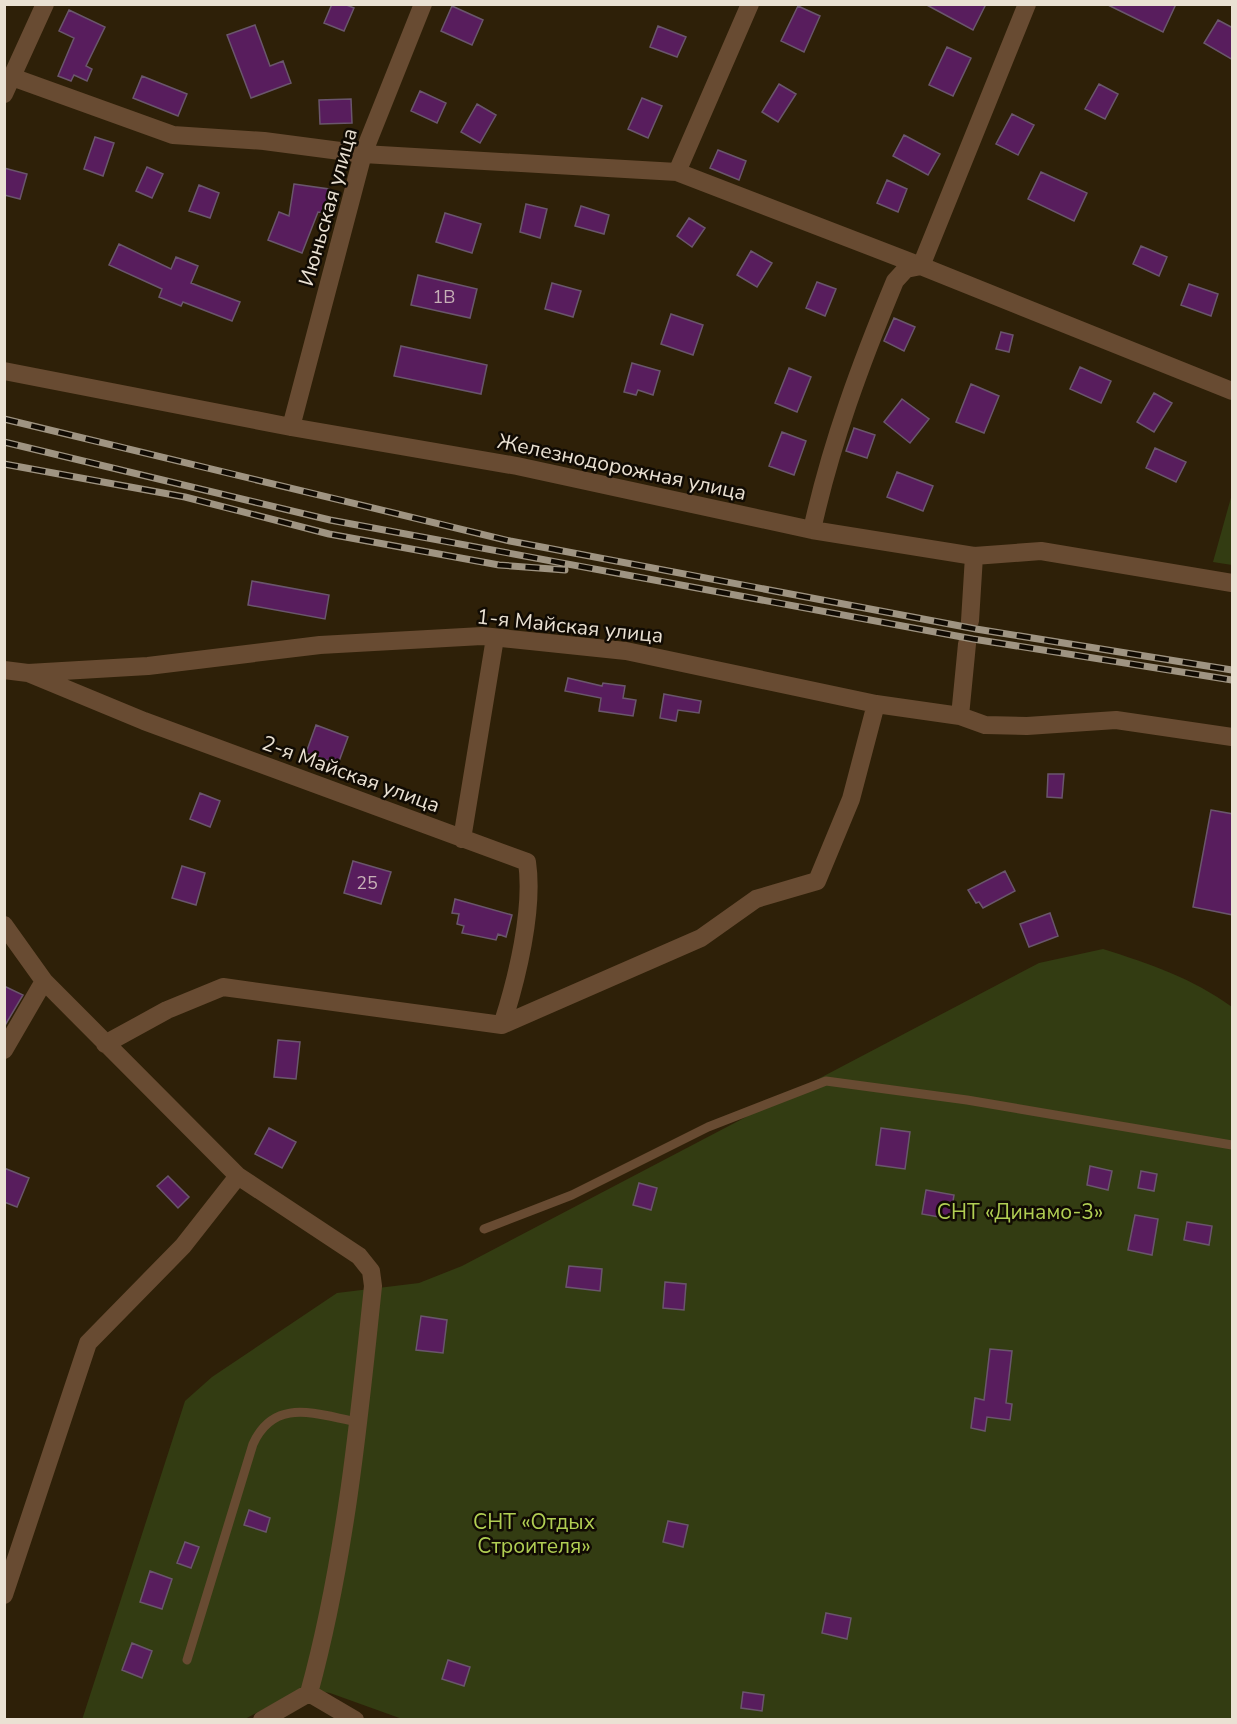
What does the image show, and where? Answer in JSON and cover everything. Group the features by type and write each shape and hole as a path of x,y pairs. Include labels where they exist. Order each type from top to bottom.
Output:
{"street":[{"path":"4,94 45,4"},
{"name":"Июньская улица","path":"291,426 363,154 423,4"},
{"path":"677,172 750,4"},
{"path":"921,266 1027,4"},
{"path":"12,77 173,135 264,141 363,154 677,172 921,266 1233,391"},
{"path":"812,530 823,478 852,385 895,281 906,270 921,266"},
{"name":"Железнодорожная улица","path":"4,371 291,426 517,466 812,530 974,556 1041,551 1233,583"},
{"path":"970,621 974,556"},
{"path":"462,839 495,638"},
{"name":"1-я Майская улица","path":"28,673 148,666 320,645 495,638 626,651 876,704 960,716 985,725 1027,726 1116,720 1233,736"},
{"path":"960,716 967,644"},
{"name":"2-я Майская улица","path":"4,670 28,673 144,721 527,862 531,888 511,997 502,1025"},
{"path":"105,1044 166,1010 224,987 502,1025 701,938 756,899 817,881 851,799 876,704"},
{"path":"4,925 44,981 238,1176 359,1256 371,1271 374,1286 359,1422 323,1643 309,1693 262,1719"},
{"path":"4,1050 44,981"},
{"path":"4,1595 88,1344 183,1246 238,1176"},
{"path":"309,1693 355,1719"}],"lane":[{"path":"484,1229 572,1195 708,1127 826,1081 967,1100 1233,1145"},
{"path":"187,1660 253,1444 260,1428 272,1418 291,1411 359,1422"}],"green space":[{"path":"1232,494 1232,565 1213,562"},
{"path":"1103,949 1154,966 1186,980 1232,1007 1232,1719 405,1720 330,1693 303,1688 245,1719 82,1720 185,1401 212,1377 337,1293 419,1283 462,1266 1039,963"}],"building":[{"path":"332,4 344,4 354,8 344,31 324,23"},
{"path":"925,4 986,4 973,30"},
{"path":"1106,4 1176,4 1163,32"},
{"path":"452,6 483,20 472,45 441,31"},
{"path":"798,6 820,16 804,52 781,41"},
{"path":"69,10 105,27 86,66 92,69 87,81 74,75 71,81 58,76 74,38 59,31"},
{"path":"1218,20 1233,28 1233,60 1204,43"},
{"path":"255,25 270,66 283,61 291,83 251,98 227,35"},
{"path":"658,26 686,37 677,57 650,47"},
{"path":"947,47 971,58 953,96 929,85"},
{"path":"142,76 187,94 178,116 133,98"},
{"path":"779,84 796,94 778,122 762,112"},
{"path":"1099,84 1118,94 1105,119 1085,109"},
{"path":"420,91 446,103 437,123 411,111"},
{"path":"642,98 662,106 648,138 628,129"},
{"path":"351,99 352,123 320,124 319,100"},
{"path":"477,104 496,115 480,143 461,132"},
{"path":"1012,114 1034,125 1018,155 996,144"},
{"path":"904,135 940,154 928,175 893,156"},
{"path":"95,137 114,143 103,176 84,169"},
{"path":"718,150 746,161 739,180 710,168"},
{"path":"147,167 163,174 152,198 136,191"},
{"path":"4,168 27,174 20,199 4,195"},
{"path":"1041,172 1087,193 1074,221 1028,199"},
{"path":"887,180 907,189 898,212 877,203"},
{"path":"294,184 329,189 325,213 318,212 302,253 268,240 279,212 289,216"},
{"path":"199,185 219,193 210,218 189,211"},
{"path":"526,204 547,209 540,238 520,232"},
{"path":"581,206 609,215 604,234 575,226"},
{"path":"445,213 481,224 472,253 436,242"},
{"path":"689,218 705,228 692,247 677,236"},
{"path":"119,244 171,269 176,257 198,266 191,283 240,302 232,321 183,302 181,306 159,297 162,289 109,265"},
{"path":"1141,246 1167,257 1159,276 1133,264"},
{"path":"751,251 772,263 757,287 737,275"},
{"path":"418,275 477,289 470,318 411,305"},
{"path":"817,282 836,289 825,316 806,308"},
{"path":"552,283 581,291 573,317 545,309"},
{"path":"1189,284 1218,294 1211,316 1181,305"},
{"path":"671,314 703,325 693,355 661,344"},
{"path":"894,318 915,327 904,351 884,341"},
{"path":"1001,332 1013,335 1009,352 996,349"},
{"path":"401,346 487,365 481,394 394,376"},
{"path":"632,363 660,371 653,395 638,390 636,395 624,392"},
{"path":"1080,367 1111,381 1101,403 1070,389"},
{"path":"789,368 811,377 797,412 775,403"},
{"path":"971,384 999,396 984,433 956,422"},
{"path":"1154,393 1172,403 1154,432 1137,422"},
{"path":"902,399 929,419 910,443 884,422"},
{"path":"854,428 875,435 867,458 846,451"},
{"path":"782,432 806,441 794,475 769,466"},
{"path":"1155,448 1186,462 1176,482 1146,468"},
{"path":"897,472 933,486 923,511 887,497"},
{"path":"252,581 329,595 325,619 248,605"},
{"path":"568,678 602,686 603,683 625,686 623,698 636,700 633,716 599,711 601,698 565,691"},
{"path":"664,694 701,701 699,713 678,710 676,721 660,718"},
{"path":"316,725 348,737 338,764 306,753"},
{"path":"1048,774 1064,774 1062,798 1047,797"},
{"path":"200,793 220,801 210,827 190,819"},
{"path":"1211,810 1233,814 1233,915 1193,907"},
{"path":"353,861 391,872 381,904 344,893"},
{"path":"182,866 205,873 196,905 172,898"},
{"path":"1005,871 1015,891 983,908 979,902 976,903 968,890"},
{"path":"455,899 512,915 506,937 498,934 496,940 462,933 464,926 457,924 459,914 452,913"},
{"path":"1050,913 1058,936 1029,947 1020,924"},
{"path":"4,986 23,995 4,1027"},
{"path":"278,1040 300,1042 296,1079 274,1077"},
{"path":"269,1128 296,1142 282,1168 255,1154"},
{"path":"881,1128 910,1132 905,1169 876,1165"},
{"path":"1090,1166 1112,1171 1108,1190 1087,1185"},
{"path":"4,1168 29,1178 17,1207 4,1202"},
{"path":"1141,1171 1157,1174 1154,1191 1138,1188"},
{"path":"168,1176 189,1197 178,1208 157,1186"},
{"path":"639,1183 657,1188 651,1210 633,1205"},
{"path":"926,1190 954,1195 950,1219 922,1214"},
{"path":"1135,1215 1158,1219 1152,1255 1128,1250"},
{"path":"1187,1222 1212,1226 1209,1245 1184,1240"},
{"path":"569,1266 602,1269 600,1291 566,1287"},
{"path":"665,1282 686,1284 684,1310 663,1308"},
{"path":"421,1316 447,1320 443,1353 416,1350"},
{"path":"990,1349 1012,1351 1006,1403 1012,1404 1010,1420 987,1417 985,1431 971,1428 975,1398 984,1400"},
{"path":"249,1510 270,1518 266,1532 244,1525"},
{"path":"668,1521 688,1525 683,1547 663,1542"},
{"path":"185,1542 199,1547 191,1568 177,1563"},
{"path":"150,1571 172,1579 162,1609 140,1602"},
{"path":"826,1613 851,1618 847,1639 822,1633"},
{"path":"132,1643 152,1651 142,1678 122,1670"},
{"path":"448,1660 470,1667 464,1686 442,1679"},
{"path":"743,1692 764,1695 762,1711 741,1708"}],"railway":[{"path":"4,419 510,541 976,629 1232,670"},
{"path":"4,442 330,520 973,639 1232,680"},
{"path":"4,464 185,497 329,534 499,565 565,570"}],"park label":[{"name":"СНТ «Динамо-3»","path":"1020,1212"},
{"name":"СНТ «Отдых Строителя»","path":"534,1534"}]}
